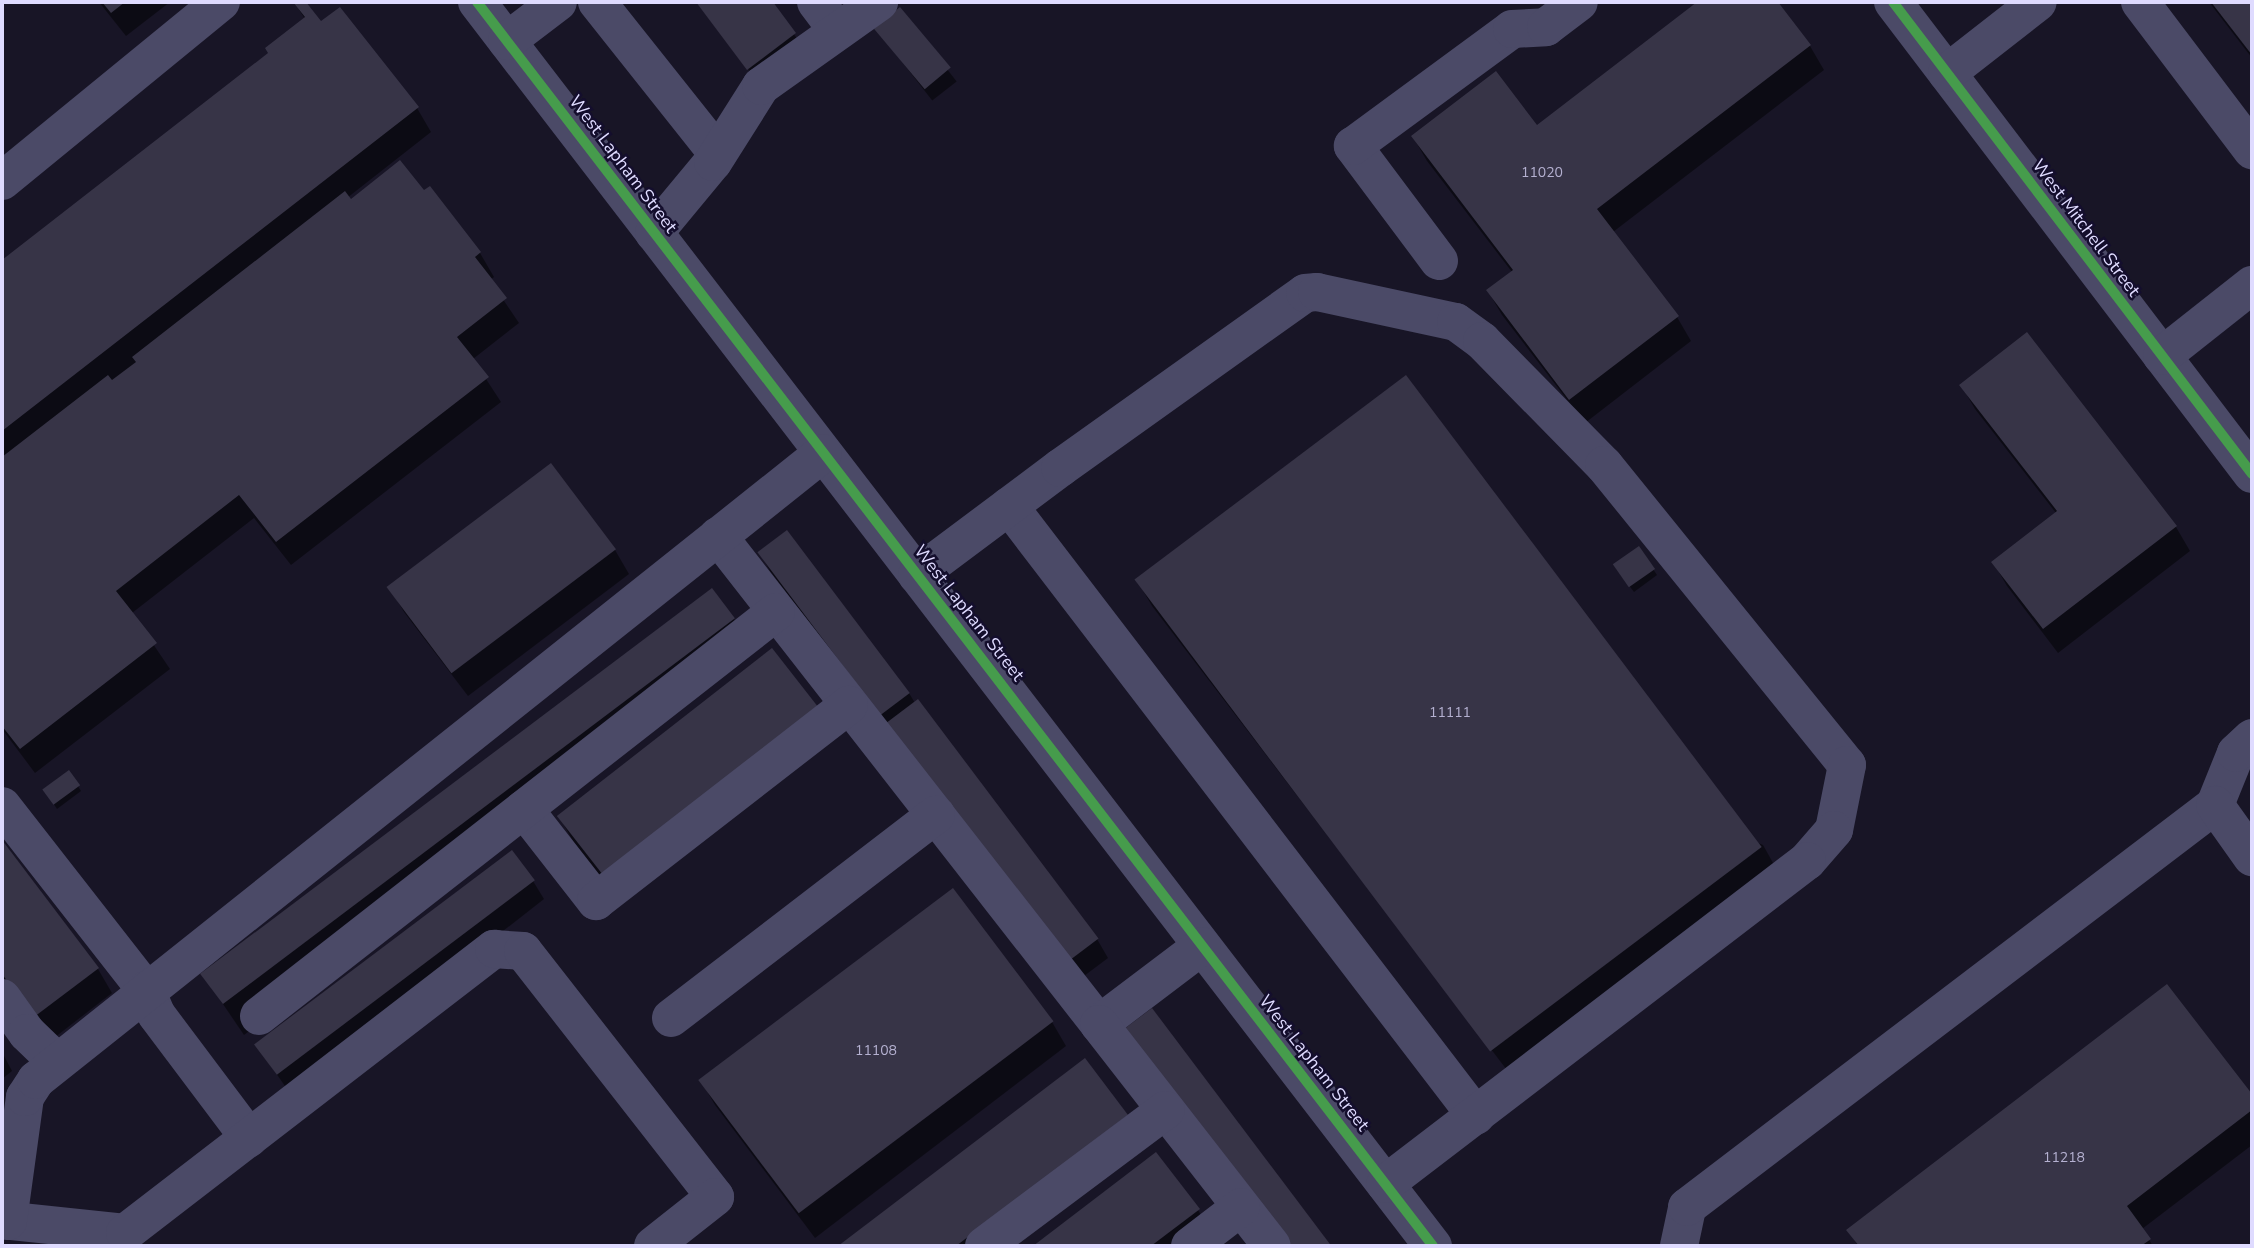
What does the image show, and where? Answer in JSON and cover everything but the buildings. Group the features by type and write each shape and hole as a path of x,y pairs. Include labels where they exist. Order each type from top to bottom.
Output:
{"street":[{"path":"2,181 221,2"},
{"name":"West Lapham Street","path":"477,2 1433,1246"},
{"path":"507,41 558,2"},
{"path":"597,2 718,154"},
{"path":"654,233 718,154 761,86 827,16 879,2"},
{"path":"1439,261 1353,146 1512,29 1546,27 1578,2"},
{"name":"West Mitchell Street","path":"1893,2 2252,474"},
{"path":"1947,73 2038,2"},
{"path":"2140,2 2252,150"},
{"path":"2162,356 2252,285"},
{"path":"917,575 1305,293 1317,292 1455,323 1482,341 1604,465 1847,765 1834,830 1808,860 1385,1184"},
{"path":"653,1246 715,1197 523,951 494,949 125,1233 5,1221 25,1097 36,1080 56,1061 823,453"},
{"path":"1009,506 1476,1116"},
{"path":"718,536 1272,1246"},
{"path":"259,1016 776,612"},
{"path":"524,809 596,901 849,705"},
{"path":"1679,1246 1687,1207 2215,805 2236,753 2252,738"},
{"path":"2215,805 2252,857"},
{"path":"2,806 146,990 156,1014 249,1138"},
{"path":"671,1018 936,815"},
{"path":"1099,1024 1202,946"},
{"path":"2,998 27,1033 56,1061"},
{"path":"984,1246 1166,1110"},
{"path":"1190,1246 1241,1206"}],"cycle path":[{"path":"477,2 1433,1246"},
{"path":"1893,2 2252,474"}]}
